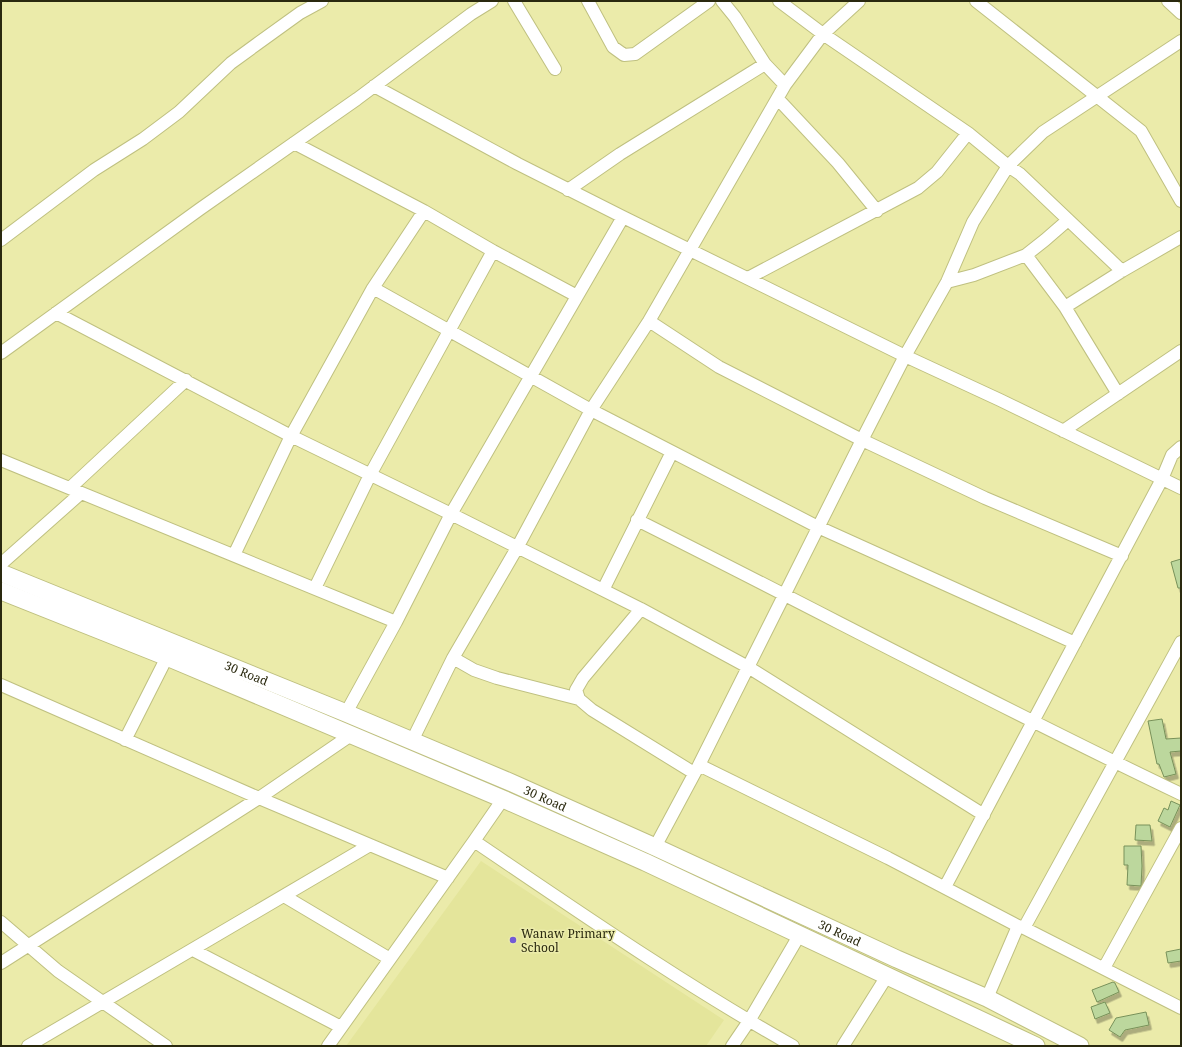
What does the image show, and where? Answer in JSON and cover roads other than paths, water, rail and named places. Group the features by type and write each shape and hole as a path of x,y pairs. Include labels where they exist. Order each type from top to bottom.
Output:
{"main road":[{"name":"30 Road","path":"1,572 346,713 512,783 655,847 897,959 987,998 1080,1046"},
{"name":"30 Road","path":"1,591 167,657 503,799 645,862 1036,1046"}],"street":[{"path":"1,240 94,170 143,139 179,112 231,63 300,13 322,1"},
{"path":"1,353 200,209 374,86 471,14 492,1"},
{"path":"514,1 555,69"},
{"path":"588,1 613,47 624,55 635,54 709,1"},
{"path":"722,1 735,17 765,64 784,85"},
{"path":"779,1 823,34 968,132 1008,166 1020,174 1122,271"},
{"path":"412,741 453,658 517,548 591,410 649,321 778,99 784,85 823,34 859,1"},
{"path":"976,1 1141,132 1181,201"},
{"path":"1168,1 1181,13"},
{"path":"655,847 697,769 905,356 947,282 973,222 1008,166 1043,132 1181,41"},
{"path":"568,190 620,154 765,64"},
{"path":"374,86 568,190 905,356 1181,488"},
{"path":"778,99 838,163 877,211"},
{"path":"748,278 918,188 937,172 968,132"},
{"path":"294,143 424,211 493,251 577,296"},
{"path":"234,555 291,436 373,288 424,211"},
{"path":"346,713 396,622 451,514 623,217"},
{"path":"947,282 974,275 1026,255 1068,220"},
{"path":"1065,307 1122,271 1181,237"},
{"path":"314,588 370,475 493,251"},
{"path":"1026,255 1065,307 1118,394"},
{"path":"373,288 591,410 818,527 1075,643"},
{"path":"56,313 291,436 641,609 748,667 984,815"},
{"path":"649,321 719,367 862,440 985,498 1122,556"},
{"path":"1063,431 1181,351"},
{"path":"1,564 186,380"},
{"path":"946,887 1122,556 1162,479 1172,456 1181,447"},
{"path":"603,590 672,452"},
{"path":"1,460 396,622"},
{"path":"637,520 1033,722 1181,794"},
{"path":"578,699 576,690 583,678 641,609"},
{"path":"987,998 1021,927 1115,763 1181,642"},
{"path":"125,740 167,657"},
{"path":"453,658 474,670 497,678 578,699 592,710 697,769 946,887 1021,927 1181,1008"},
{"path":"1,685 259,798 448,878"},
{"path":"1,963 259,798 351,735"},
{"path":"328,1046 503,799"},
{"path":"1104,968 1181,828"},
{"path":"474,841 630,946 749,1021 793,1046"},
{"path":"28,1046 104,1003 370,845"},
{"path":"284,896 390,959"},
{"path":"1,922 58,971 104,1003 157,1044"},
{"path":"732,1046 749,1021 800,934"},
{"path":"193,950 341,1028"},
{"path":"843,1046 886,976"}],"place":[{"name":"Wanaw Primary School","path":"513,940"}]}
